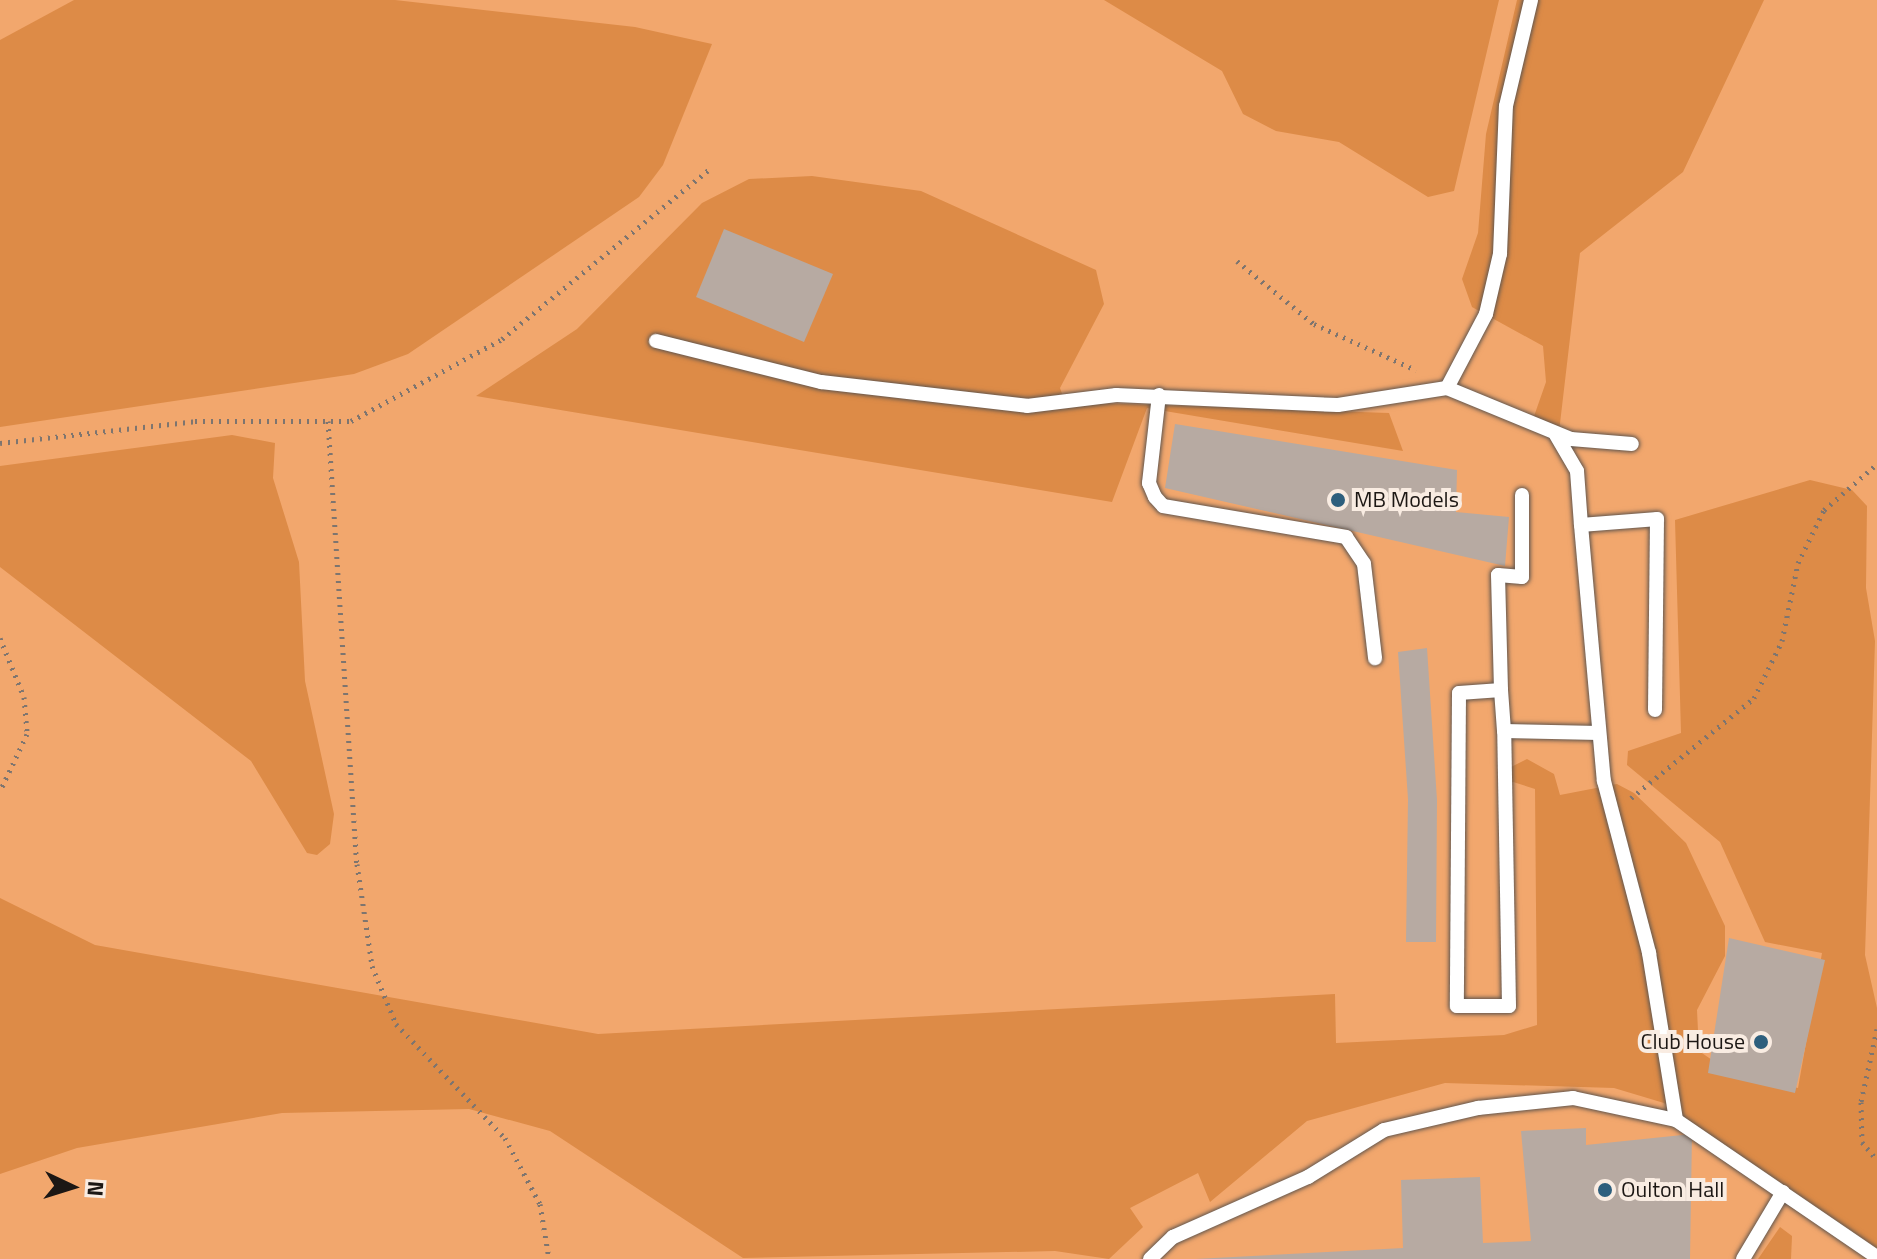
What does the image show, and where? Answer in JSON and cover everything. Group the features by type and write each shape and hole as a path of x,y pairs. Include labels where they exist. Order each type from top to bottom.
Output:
{"lane":[{"path":"1447,388 1486,314 1500,254 1502,137 1531,0"},
{"path":"656,341 821,382 941,400 1027,406 1159,395 1338,405 1447,388 1593,443 1632,444"},
{"path":"1159,395 1149,483 1155,497 1163,506 1346,537 1364,564 1375,658"},
{"path":"1549,428 1577,471 1599,733 1611,804 1649,953 1676,1120"},
{"path":"1501,690 1459,693 1457,1006 1509,1006 1504,731 1498,575 1522,577 1522,495"},
{"path":"1581,525 1657,519 1655,710"},
{"path":"1504,731 1599,733"},
{"path":"1150,1259 1173,1237 1308,1177 1384,1130 1478,1108 1573,1098 1676,1120 1877,1257"},
{"path":"1743,1259 1783,1192"}],"path":[{"path":"0,443 195,421 328,421 365,415 502,339 711,168"},
{"path":"1237,261 1314,324 1447,388"},
{"path":"328,421 357,864 372,966 396,1024 505,1138 540,1204 549,1259"},
{"path":"1611,804 1632,798 1754,698 1782,641 1798,563 1824,510 1877,464"},
{"path":"0,638 24,697 27,734 0,791"},
{"path":"1877,1029 1861,1102 1862,1142 1877,1160"}],"shaded area":[{"path":"0,0 1877,0 1877,1259 0,1259"},
{"path":"74,0 395,0 635,27 712,44 663,165 639,197 408,354 354,374 0,427 0,40"},
{"path":"1104,0 1499,0 1454,191 1428,197 1339,142 1276,131 1243,114 1222,71"},
{"path":"1517,0 1764,0 1683,172 1580,253 1559,432 1532,422 1546,382 1543,346 1472,307 1462,279 1478,233 1486,134"},
{"path":"812,176 921,191 1096,270 1104,304 1060,388 1065,402 1389,413 1403,451 1147,408 1112,502 476,396 577,329 702,203 749,179"},
{"path":"232,435 275,443 273,478 299,562 305,681 334,814 330,844 317,855 307,853 251,761 0,567 0,466"},
{"path":"1810,480 1852,490 1867,506 1866,588 1875,641 1865,955 1877,1008 1877,1248 1664,1103 1614,1088 1445,1083 1307,1121 1210,1202 1198,1173 1130,1208 1143,1227 1109,1259 1055,1251 743,1258 550,1131 469,1109 282,1113 77,1148 0,1174 0,898 95,945 598,1034 1335,994 1336,1043 1504,1035 1537,1025 1535,789 1510,781 1507,769 1527,759 1554,774 1560,795 1617,784 1634,793 1686,843 1725,926 1725,956 1697,1010 1699,1051 1728,1071 1798,1088 1822,953 1765,942 1720,842 1627,765 1628,751 1681,733 1675,520"},
{"path":"1780,1227 1792,1236 1791,1259 1758,1259"}],"building":[{"path":"724,229 833,274 804,342 696,297"},
{"name":"MB Models","path":"1175,424 1457,470 1456,512 1509,517 1505,566 1165,488"},
{"path":"1427,648 1437,800 1436,942 1406,942 1408,799 1398,652"},
{"name":"Club House","path":"1729,938 1825,960 1795,1093 1708,1073"},
{"name":"Oulton Hall","path":"1586,1128 1586,1145 1692,1134 1690,1259 1195,1259 1403,1248 1401,1180 1480,1177 1483,1243 1531,1241 1521,1131"}],"place":[{"name":"MB Models","path":"1338,500"},
{"name":"Club House","path":"1761,1042"},
{"name":"Oulton Hall","path":"1605,1190"}]}
